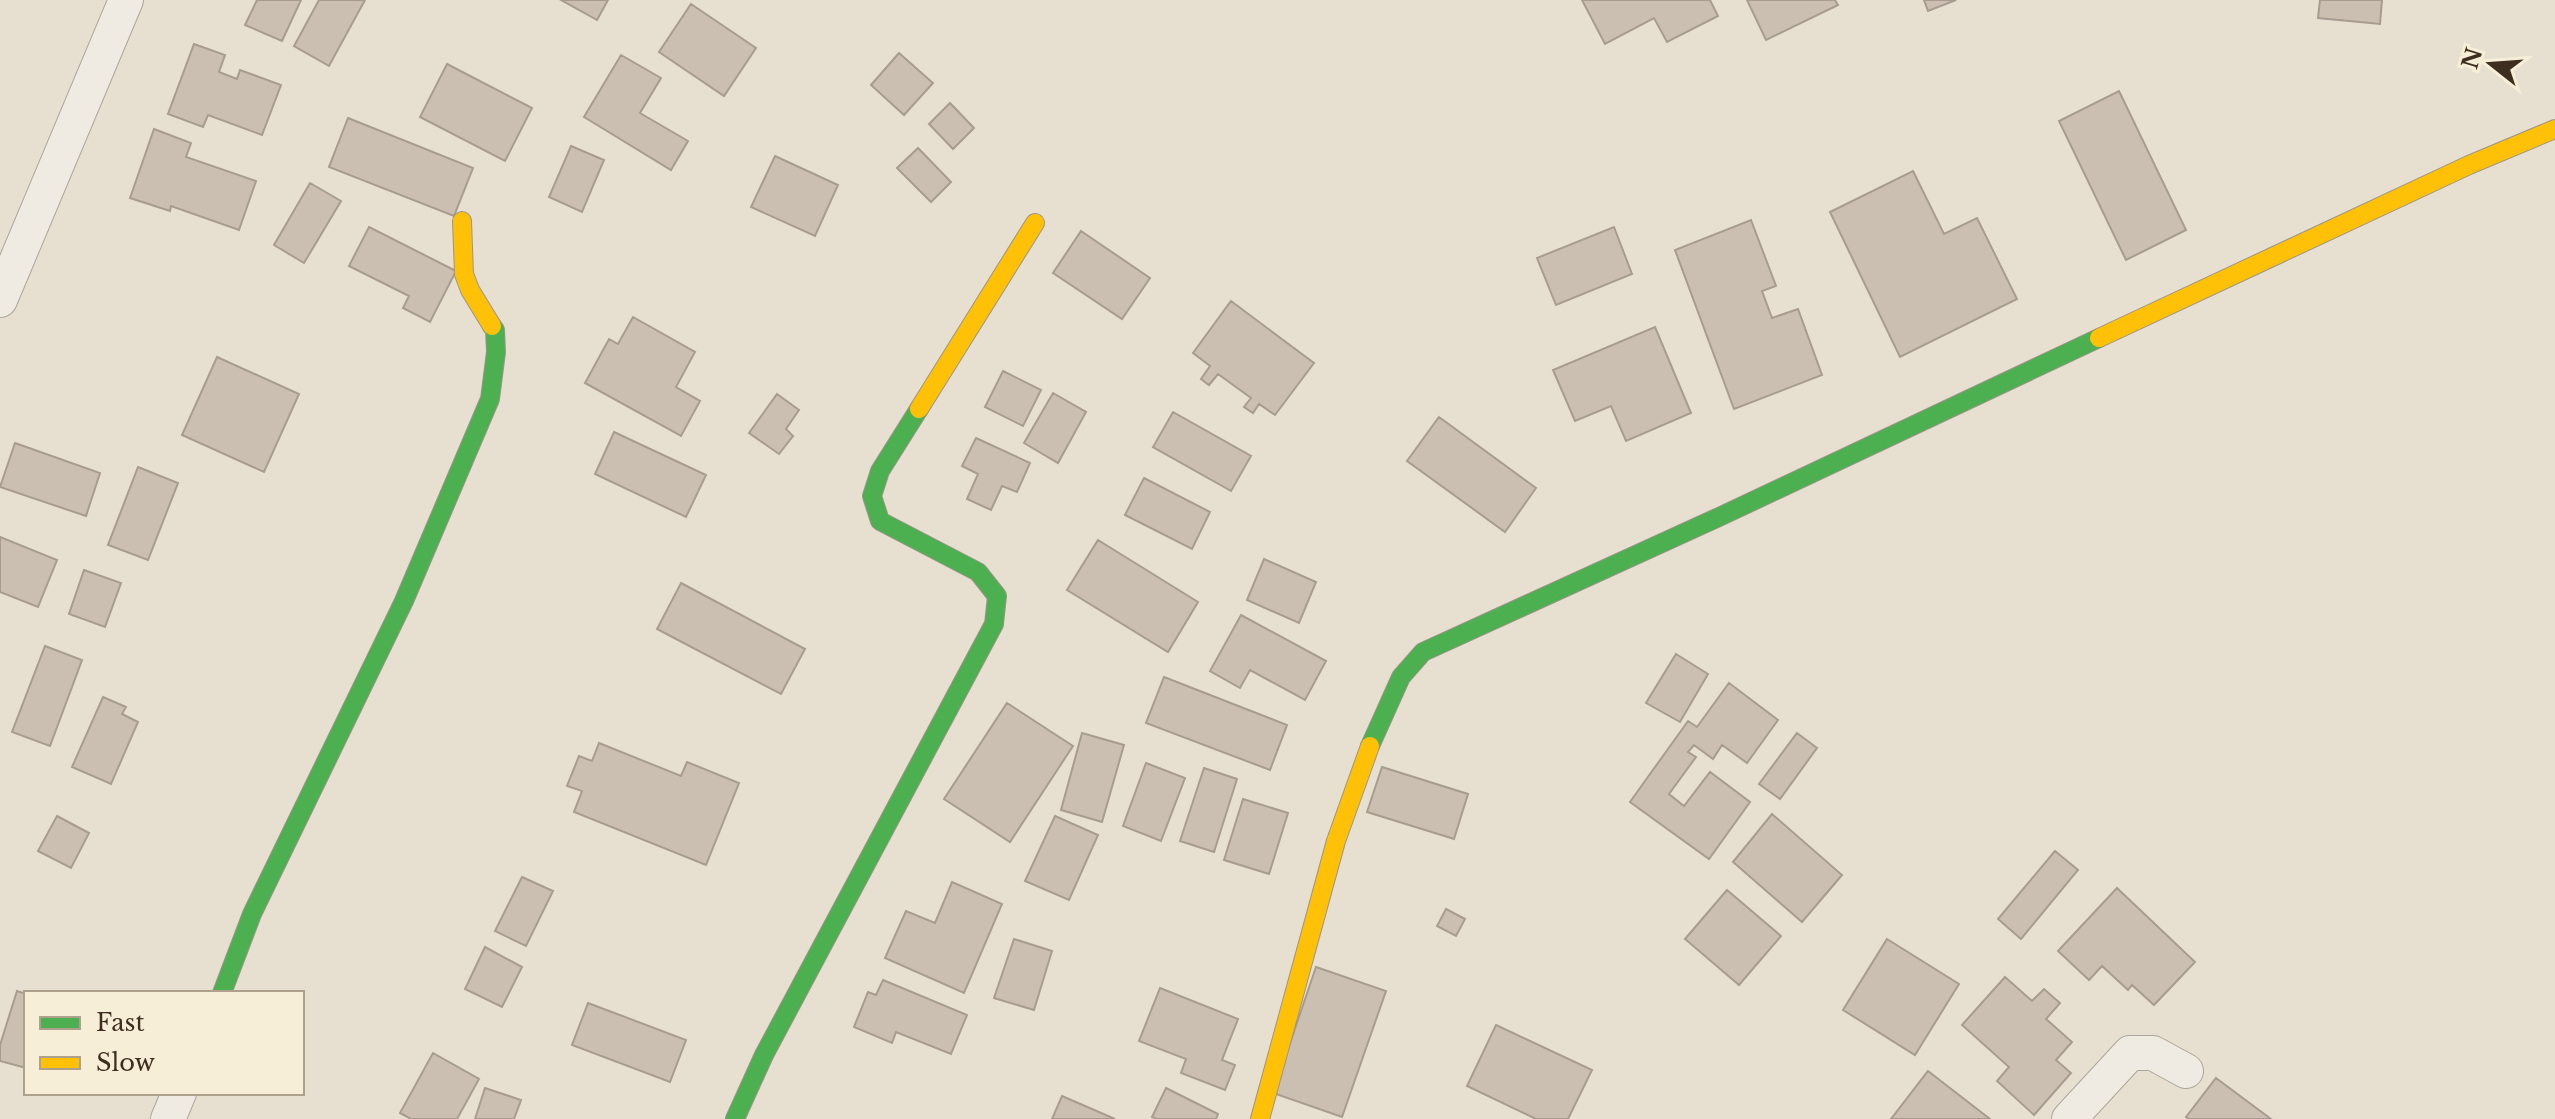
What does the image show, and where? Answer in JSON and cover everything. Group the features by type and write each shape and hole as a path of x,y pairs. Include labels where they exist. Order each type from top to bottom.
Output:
{"street":[{"path":"0,300 126,0"},
{"path":"1260,1119 1336,841 1375,733 1401,677 1423,652 1719,517 2469,165 2555,129"},
{"path":"223,991 252,914 404,601 490,399 496,352 495,330 470,290 464,274 462,221"},
{"path":"735,1119 764,1055 994,624 997,596 978,572 880,521 872,496 880,471 1035,223"},
{"path":"2069,1119 2130,1053 2153,1053 2186,1071"},
{"path":"168,1119 178,1095"}],"building":[{"path":"257,0 301,0 282,41 245,25"},
{"path":"319,0 365,0 329,66 294,46"},
{"path":"561,0 608,0 597,20"},
{"path":"1582,0 1710,0 1718,16 1667,42 1654,18 1605,44"},
{"path":"1747,0 1835,0 1838,5 1766,40"},
{"path":"1924,0 1956,0 1928,11"},
{"path":"2320,0 2382,0 2380,24 2318,18"},
{"path":"691,4 756,48 724,96 659,52"},
{"path":"194,44 225,55 219,72 237,79 240,70 281,85 262,135 208,115 203,127 168,114"},
{"path":"899,53 933,83 904,115 871,85"},
{"path":"621,55 661,78 640,113 688,141 671,170 584,117"},
{"path":"447,64 532,108 505,161 420,117"},
{"path":"2119,91 2186,230 2126,260 2059,121"},
{"path":"950,103 974,128 953,149 929,124"},
{"path":"348,118 473,168 454,216 329,167"},
{"path":"154,129 191,143 186,157 256,181 239,230 171,206 170,211 130,198"},
{"path":"571,146 604,160 582,212 549,197"},
{"path":"918,148 951,182 931,202 897,168"},
{"path":"775,156 838,185 815,236 751,207"},
{"path":"1913,171 1944,234 1977,218 2017,299 1900,357 1830,212"},
{"path":"310,183 341,201 304,263 274,245"},
{"path":"1751,220 1776,286 1762,291 1772,318 1798,309 1822,375 1734,409 1675,250"},
{"path":"369,227 456,271 430,322 403,308 409,296 349,266"},
{"path":"1614,227 1632,274 1556,305 1537,258"},
{"path":"1081,231 1150,278 1122,319 1053,273"},
{"path":"1231,301 1314,363 1275,415 1259,404 1253,413 1244,407 1251,398 1218,374 1209,385 1201,379 1210,366 1193,353"},
{"path":"633,317 695,352 676,387 700,401 681,436 585,383 609,339 618,344"},
{"path":"1655,327 1691,413 1626,441 1611,406 1575,421 1553,370"},
{"path":"217,357 299,394 264,472 182,435"},
{"path":"1003,371 1041,390 1023,426 985,407"},
{"path":"1053,393 1086,412 1058,463 1024,443"},
{"path":"777,394 799,410 786,429 793,436 779,454 749,433"},
{"path":"1173,412 1251,456 1231,491 1153,447"},
{"path":"1439,417 1536,488 1505,532 1407,461"},
{"path":"614,432 706,475 686,517 595,474"},
{"path":"976,438 1030,463 1017,492 1002,486 991,510 967,499 978,474 962,466"},
{"path":"15,443 100,473 86,516 0,487"},
{"path":"138,467 178,483 148,560 108,545"},
{"path":"1144,478 1210,512 1192,549 1125,515"},
{"path":"0,537 57,560 38,607 0,592"},
{"path":"1098,540 1198,602 1168,652 1067,590"},
{"path":"1264,559 1316,582 1299,623 1247,600"},
{"path":"84,570 121,583 105,627 69,614"},
{"path":"681,583 805,649 781,694 657,629"},
{"path":"1241,615 1326,661 1305,700 1250,670 1240,688 1210,671"},
{"path":"45,646 82,660 50,746 12,732"},
{"path":"1676,654 1708,674 1680,722 1646,703"},
{"path":"1164,677 1287,725 1270,770 1146,723"},
{"path":"1729,683 1778,720 1747,763 1722,745 1713,759 1694,745 1688,752 1696,757 1669,794 1684,806 1710,772 1750,802 1709,859 1630,802 1688,721 1697,727"},
{"path":"103,697 126,707 122,714 138,722 111,784 72,767"},
{"path":"1007,703 1073,746 1010,842 944,799"},
{"path":"1082,733 1124,745 1102,822 1061,810"},
{"path":"1797,733 1817,748 1780,799 1759,784"},
{"path":"599,743 681,776 687,762 739,783 706,865 574,812 582,791 567,786 579,756 592,761"},
{"path":"1146,763 1185,778 1161,841 1123,826"},
{"path":"1382,767 1468,794 1454,839 1367,812"},
{"path":"1204,768 1237,779 1214,852 1180,841"},
{"path":"1243,799 1288,813 1269,874 1224,860"},
{"path":"1772,814 1842,875 1802,922 1733,862"},
{"path":"57,816 89,833 71,868 38,851"},
{"path":"1055,816 1098,835 1069,900 1025,881"},
{"path":"2055,851 2078,870 2021,939 1998,919"},
{"path":"522,877 553,891 526,946 495,931"},
{"path":"952,882 1002,904 964,993 885,958 906,911 935,923"},
{"path":"2117,888 2195,962 2154,1005 2132,985 2128,990 2102,966 2089,980 2058,951"},
{"path":"1727,890 1781,936 1739,985 1685,939"},
{"path":"1446,909 1465,919 1456,936 1437,926"},
{"path":"1014,939 1052,951 1034,1010 994,998"},
{"path":"1887,939 1959,984 1915,1055 1843,1010"},
{"path":"485,947 522,967 502,1007 465,989"},
{"path":"1316,967 1386,991 1342,1117 1273,1093"},
{"path":"2005,977 2032,1001 2044,989 2060,1003 2046,1019 2072,1042 2056,1060 2071,1073 2034,1115 1997,1081 2009,1067 1962,1025"},
{"path":"883,980 967,1015 951,1054 896,1032 892,1043 854,1027 868,992 876,995"},
{"path":"1160,988 1238,1019 1222,1060 1235,1065 1225,1090 1181,1073 1186,1059 1139,1041"},
{"path":"17,991 24,993 24,1067 0,1061 0,1045"},
{"path":"588,1003 686,1040 670,1082 572,1045"},
{"path":"1496,1025 1592,1070 1568,1119 1536,1119 1467,1086"},
{"path":"433,1053 479,1079 457,1119 411,1119 400,1113"},
{"path":"1928,1071 1990,1119 1891,1119"},
{"path":"2216,1078 2271,1119 2186,1117"},
{"path":"485,1088 521,1100 514,1119 475,1119"},
{"path":"1166,1088 1218,1114 1216,1119 1152,1117"},
{"path":"1062,1096 1115,1119 1052,1119"}],"traffic: fast":[{"path":"223,991 252,914 404,601 490,399 496,352 492,326"},
{"path":"1370,746 1401,677 1423,652 2099,338"},
{"path":"735,1119 764,1055 994,624 997,596 978,572 880,521 872,496 880,471 919,409"}],"traffic: slow":[{"path":"2099,338 2469,165 2555,129"},
{"path":"462,221 464,274 492,326"},
{"path":"919,409 1035,223"},
{"path":"1260,1119 1336,841 1370,746"}]}
